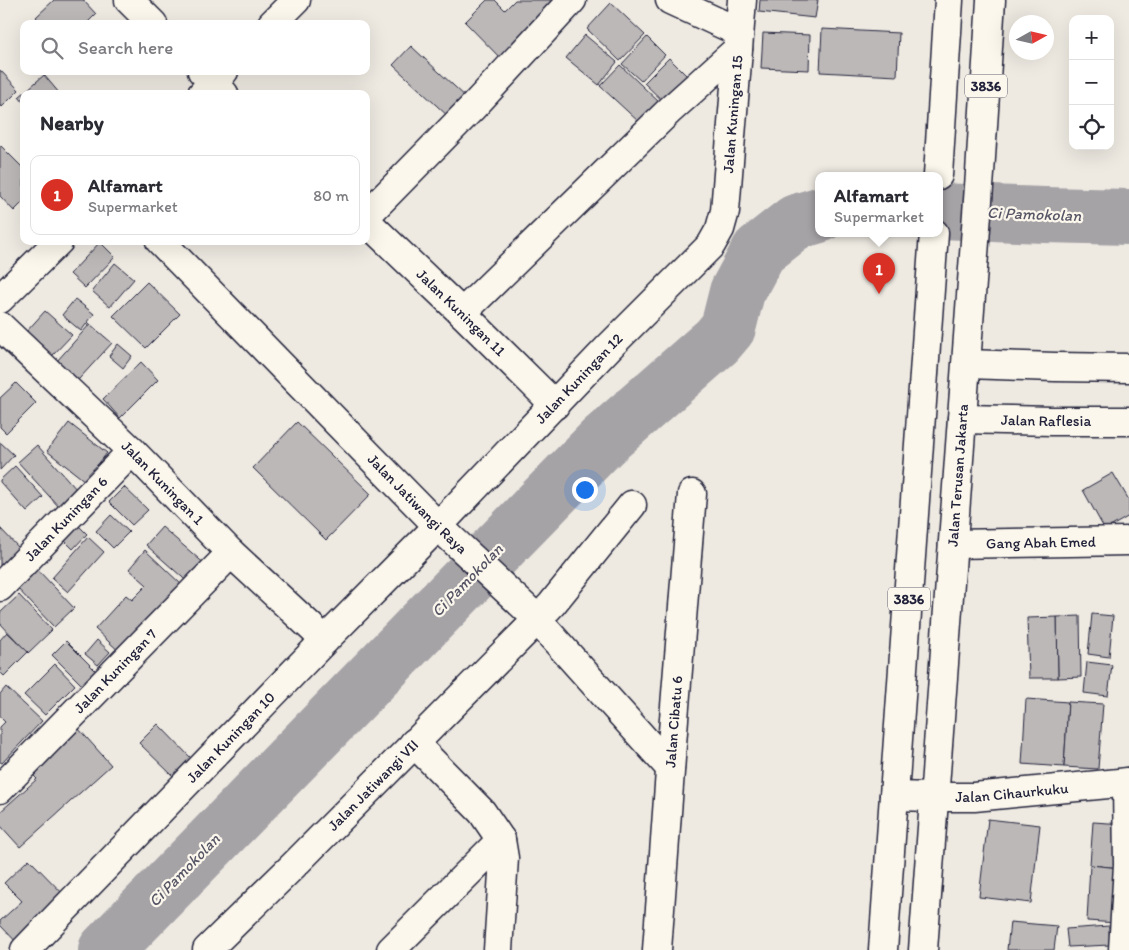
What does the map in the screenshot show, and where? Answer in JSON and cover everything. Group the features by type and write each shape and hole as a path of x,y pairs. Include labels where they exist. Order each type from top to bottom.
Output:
{"street":[{"path":"129,0 149,20"},
{"path":"276,20 296,0"},
{"path":"370,212 472,108 572,0"},
{"path":"462,313 670,110 738,40 670,0"},
{"name":"Jalan Kuningan 15","path":"720,230 725,211 742,0"},
{"name":"3836","path":"938,169 949,0"},
{"name":"Jalan Terusan Jakarta","path":"923,950 991,0"},
{"name":"Jalan Kuningan 11","path":"370,225 555,405"},
{"name":"Jalan Kuningan 12","path":"442,530 610,346 711,246 720,230"},
{"name":"3836","path":"883,950 934,241"},
{"path":"0,299 55,245"},
{"name":"Jalan Jatiwangi Raya","path":"164,245 442,530 534,616 670,768"},
{"name":"Jalan Kuningan 1","path":"0,326 325,640"},
{"path":"966,364 1129,368"},
{"name":"Jalan Raflesia","path":"962,419 1129,421"},
{"name":"Jalan Kuningan 6","path":"0,587 132,452"},
{"name":"Jalan Cibatu 6","path":"658,950 670,768 692,494"},
{"name":"Jalan Jatiwangi VII","path":"207,950 414,743 534,616 552,604 632,505"},
{"name":"Jalan Kuningan 10","path":"25,950 325,640 442,530"},
{"name":"Gang Abah Emed","path":"913,542 953,544 1129,541"},
{"name":"Jalan Kuningan 7","path":"0,789 232,552"},
{"path":"414,743 482,812 501,840 504,858 498,950"},
{"path":"1123,950 1128,865 1128,782"},
{"name":"Jalan Cihaurkuku","path":"894,796 974,797 1128,782"},
{"path":"391,950 501,840"}],"building":[{"path":"54,0 83,0 96,14 90,20 39,20 36,17"},
{"path":"487,0 495,0 505,10 515,0 571,0 506,64 465,22"},
{"path":"760,0 818,0 815,18 759,12"},
{"path":"611,3 645,35 620,61 587,29"},
{"path":"822,29 899,33 897,76 820,72"},
{"path":"763,33 810,35 809,70 761,68"},
{"path":"585,35 617,62 599,85 566,58"},
{"path":"647,37 665,55 641,81 622,64"},
{"path":"411,46 468,99 450,118 393,65"},
{"path":"669,58 691,80 667,105 644,83"},
{"path":"620,65 660,103 640,123 600,86"},
{"path":"0,70 19,90 2,107 0,105"},
{"path":"44,75 57,90 27,90"},
{"path":"0,145 20,165 20,205 14,211 0,196"},
{"path":"97,245 103,245 115,257 85,288 70,274"},
{"path":"115,263 134,279 110,307 92,291"},
{"path":"147,282 180,314 146,348 113,316"},
{"path":"75,299 94,314 81,331 62,315"},
{"path":"45,311 72,335 52,356 26,332"},
{"path":"90,324 112,343 69,390 48,371"},
{"path":"118,344 132,356 123,368 109,356"},
{"path":"141,362 158,380 120,418 103,399"},
{"path":"16,383 36,403 6,433 0,427 0,398"},
{"path":"297,422 371,494 326,540 253,468"},
{"path":"69,423 107,453 85,481 47,451"},
{"path":"0,442 14,455 0,470"},
{"path":"37,445 77,490 59,507 18,462"},
{"path":"15,466 43,497 27,512 0,482"},
{"path":"1113,473 1129,500 1129,516 1105,530 1083,490"},
{"path":"124,487 148,510 132,525 109,502"},
{"path":"111,515 129,532 113,548 96,531"},
{"path":"77,524 87,534 73,549 62,538"},
{"path":"162,527 207,566 191,585 146,545"},
{"path":"0,528 19,548 0,567"},
{"path":"88,537 104,552 68,592 52,578"},
{"path":"145,550 183,586 122,654 95,629 126,595 132,600 147,585 129,569"},
{"path":"36,568 74,608 54,627 16,587"},
{"path":"19,595 52,630 28,653 0,623 0,613"},
{"path":"1092,614 1113,616 1109,657 1088,654"},
{"path":"1080,616 1081,677 1058,678 1057,617"},
{"path":"1057,617 1058,678 1029,678 1027,618"},
{"path":"7,632 28,652 4,676 0,672 0,640"},
{"path":"97,640 110,652 98,665 85,654"},
{"path":"66,641 96,671 82,685 52,655"},
{"path":"1087,662 1112,665 1108,696 1084,693"},
{"path":"55,664 75,685 45,715 24,695"},
{"path":"6,687 42,721 2,763 0,762 0,727 5,722 0,717 0,694"},
{"path":"1026,699 1068,702 1064,767 1022,764"},
{"path":"1068,702 1103,704 1098,769 1064,767"},
{"path":"158,724 191,758 173,776 139,743"},
{"path":"78,728 111,765 20,847 0,825 0,812 37,779 30,772"},
{"path":"988,819 1040,825 1031,903 979,897"},
{"path":"1093,822 1124,824 1120,868 1090,865"},
{"path":"29,859 71,902 23,949 0,925 0,921 22,901 4,883"},
{"path":"1090,865 1120,868 1117,923 1087,921"},
{"path":"1010,922 1057,926 1054,950 1007,950"},
{"path":"1109,926 1110,945 1068,947 1066,929"}],"waterway":[{"name":"Ci Pamokolan","path":"943,211 1129,217"},
{"name":"Ci Pamokolan","path":"106,950 602,442 717,341 728,328 737,292 759,251 796,222 815,216"}],"place":[{"name":"Alfamart","path":"879,294"}]}
